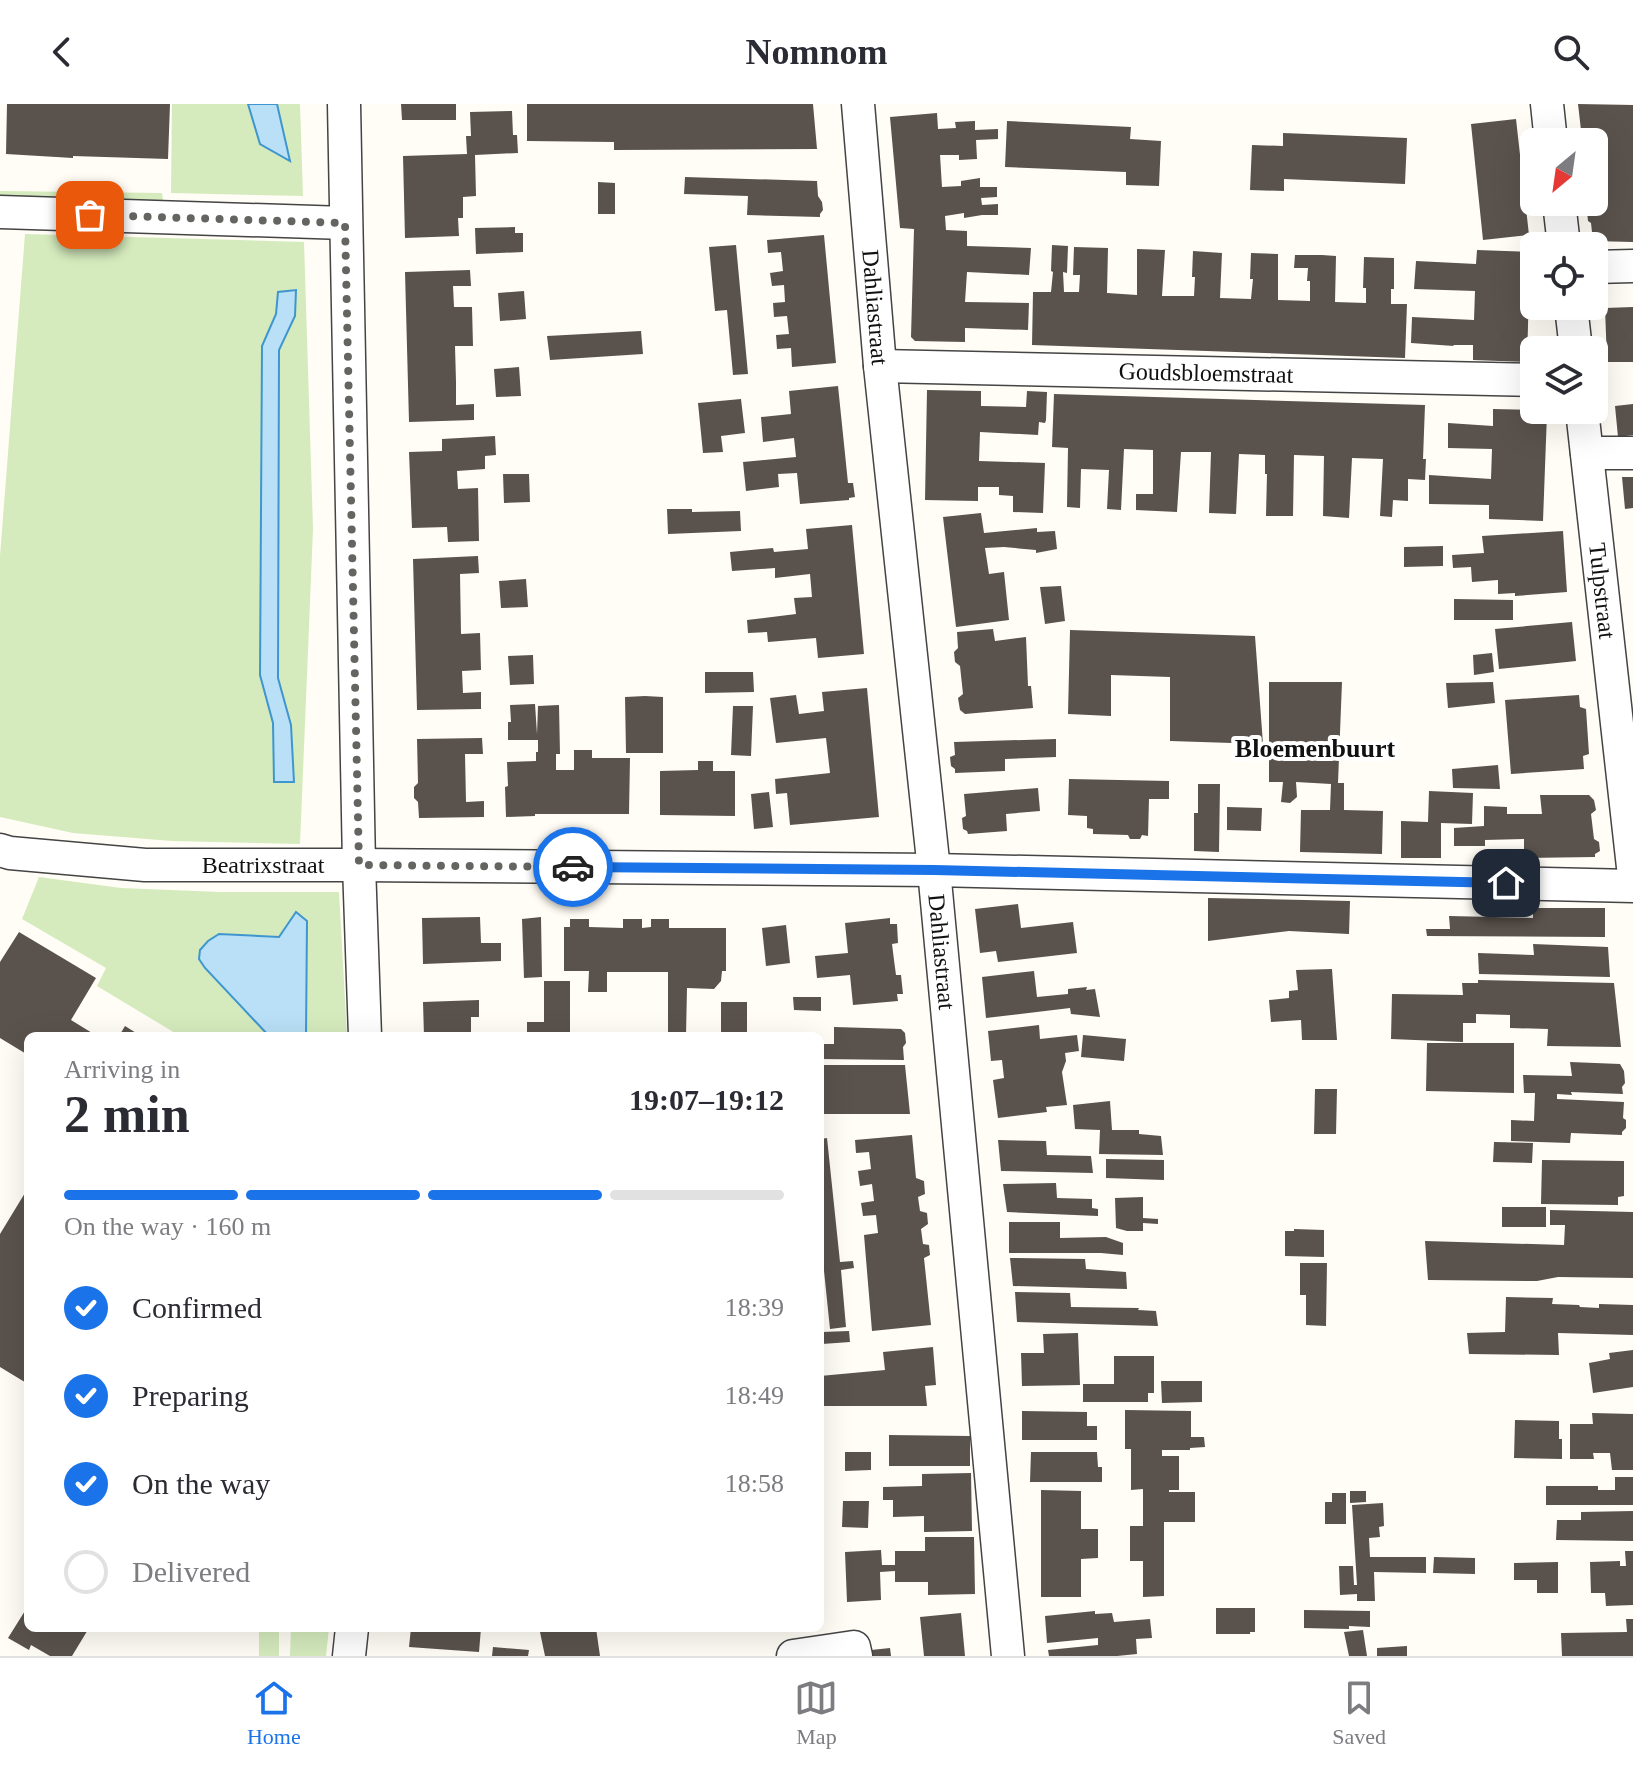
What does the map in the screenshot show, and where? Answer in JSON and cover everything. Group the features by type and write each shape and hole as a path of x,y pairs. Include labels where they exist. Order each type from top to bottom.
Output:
{"street":[{"path":"344,104 365,1032"},
{"name":"Dahliastraat","path":"858,104 880,366 934,870 1008,1656"},
{"path":"1547,104 1550,128"},
{"path":"0,212 345,223"},
{"path":"1608,267 1633,266"},
{"name":"Goudsbloemstraat","path":"880,366 1520,380"},
{"name":"Tulpstraat","path":"1584,424 1630,811 1633,867"},
{"path":"1587,453 1633,453"},
{"name":"Beatrixstraat","path":"0,850 145,865 934,870 1633,886"},
{"path":"349,1656 352,1632"},
{"path":"793,1656 854,1647 856,1656"}],"green space":[{"path":"172,104 248,104 260,144 289,159 277,104 300,104 303,196 171,193"},
{"path":"0,191 162,193 164,208 0,203"},
{"path":"25,234 304,242 313,529 300,844 172,841 73,833 0,817 0,556","holes":["277,314 295,316 279,350 278,678 291,725 274,782 273,723 260,675 262,346"]},
{"path":"39,877 121,888 339,892 347,1032 306,1032 307,921 295,912 279,937 219,934 249,1013 266,1032 173,1032 97,986 106,968 22,919"},
{"path":"259,1632 279,1632 279,1656 259,1656"},
{"path":"291,1632 329,1632 326,1656 290,1656"}],"water":[{"path":"248,104 277,104 290,161 260,144"},
{"path":"296,290 295,316 279,350 278,678 291,725 294,782 274,782 273,723 260,675 262,346 276,314 278,292"},
{"path":"296,912 307,921 306,1032 265,1032 199,959 200,950 219,934 279,937"}],"building":[{"path":"7,104 170,104 168,159 6,154"},
{"path":"401,104 456,104 456,120 402,120"},
{"path":"527,104 813,104 817,149 614,150 614,142 527,141"},
{"path":"1578,104 1633,105 1633,242 1608,241 1608,232 1592,232 1587,216 1608,216 1608,128 1581,128"},
{"path":"512,111 513,135 517,135 518,153 475,155 476,196 463,197 463,218 458,218 459,236 405,238 403,156 467,154 466,136 471,136 470,112"},
{"path":"937,113 938,129 956,128 955,122 975,121 975,130 998,129 998,139 976,140 977,159 959,160 959,155 940,155 942,187 961,186 961,181 980,178 980,187 997,187 997,197 981,198 982,205 998,204 998,215 964,218 964,213 945,216 946,230 967,231 967,246 1031,248 1029,275 967,272 965,302 1029,303 1028,330 965,328 965,342 915,341 911,337 914,229 900,228 890,117"},
{"path":"1516,119 1520,155 1520,216 1527,216 1529,232 1520,232 1520,236 1483,240 1471,124"},
{"path":"1007,121 1131,127 1130,139 1161,141 1159,186 1126,185 1126,172 1005,167"},
{"path":"1283,133 1407,138 1405,184 1284,179 1284,191 1250,190 1252,145 1283,146"},
{"path":"685,177 817,181 823,210 820,217 747,215 748,196 684,194"},
{"path":"598,182 615,183 615,214 598,214"},
{"path":"515,227 515,233 523,233 523,252 476,254 475,228"},
{"path":"824,235 836,363 792,367 791,348 777,349 776,335 789,334 787,316 774,317 773,303 785,302 784,285 772,286 770,273 783,271 781,252 768,253 767,240"},
{"path":"736,245 748,374 733,375 727,310 715,311 709,247"},
{"path":"1052,245 1068,246 1067,273 1063,272 1064,292 1079,292 1080,275 1073,275 1074,247 1108,248 1107,293 1137,295 1137,249 1165,250 1162,296 1194,296 1193,251 1222,253 1220,298 1251,299 1251,253 1278,254 1278,300 1310,301 1308,268 1294,268 1295,255 1322,255 1336,256 1335,302 1366,303 1364,257 1394,258 1391,304 1407,304 1405,358 1032,345 1033,292 1051,292"},
{"path":"1477,250 1520,252 1520,320 1528,320 1528,336 1520,336 1520,362 1473,360 1473,345 1411,343 1412,317 1474,320 1475,291 1414,289 1416,261 1476,264"},
{"path":"470,270 471,286 453,286 454,307 472,307 473,346 455,346 456,405 474,404 474,420 409,422 405,272"},
{"path":"524,291 526,319 500,321 498,293"},
{"path":"1633,307 1633,362 1608,362 1605,320 1608,320 1608,308"},
{"path":"641,331 643,354 550,360 547,336"},
{"path":"519,367 521,396 496,397 494,369"},
{"path":"838,386 848,483 853,483 855,497 800,504 797,473 778,474 779,487 746,491 743,462 796,457 794,438 763,442 761,417 791,414 789,391"},
{"path":"927,390 981,391 981,406 1026,407 1027,391 1047,392 1046,420 1045,423 1039,422 1038,435 980,432 979,461 1045,463 1043,513 1013,512 1013,496 999,495 999,487 978,487 978,501 925,500"},
{"path":"1054,394 1425,405 1425,480 1408,479 1408,501 1393,500 1392,517 1380,516 1383,459 1352,458 1349,518 1323,516 1324,456 1294,455 1293,516 1266,516 1265,455 1239,454 1236,514 1209,513 1211,452 1181,452 1177,512 1136,510 1136,494 1153,494 1153,450 1124,449 1121,510 1107,509 1109,470 1081,469 1080,508 1067,507 1068,448 1052,447"},
{"path":"741,399 745,433 721,436 723,452 703,453 698,403"},
{"path":"1633,404 1633,435 1618,437 1615,406"},
{"path":"1493,409 1520,410 1520,424 1547,424 1543,521 1489,519 1489,505 1429,504 1429,475 1491,479 1492,449 1448,448 1448,423 1493,426"},
{"path":"495,436 496,455 485,456 485,469 457,471 458,489 478,488 479,541 448,542 447,527 412,528 409,452 442,451 442,439"},
{"path":"503,474 529,474 530,502 504,503"},
{"path":"1622,477 1633,477 1633,508 1625,509"},
{"path":"667,509 740,511 741,531 668,534"},
{"path":"981,513 984,533 1037,528 1037,532 1055,531 1057,549 1036,553 1036,550 985,548 989,574 1004,572 1009,620 956,627 943,517"},
{"path":"852,525 864,654 818,658 816,638 768,642 767,632 748,633 747,620 796,614 794,598 812,597 810,574 775,578 775,568 732,571 730,552 808,549 806,529"},
{"path":"1563,531 1567,592 1515,596 1515,593 1498,594 1498,580 1472,582 1471,567 1453,568 1452,555 1484,553 1482,536"},
{"path":"1443,546 1443,566 1404,567 1404,547"},
{"path":"478,556 479,573 460,574 461,634 480,633 481,670 462,671 463,693 481,692 481,709 417,710 413,559"},
{"path":"526,579 528,607 501,608 499,581"},
{"path":"1061,586 1065,621 1045,624 1040,587"},
{"path":"1454,599 1513,600 1513,620 1454,620"},
{"path":"1572,622 1576,661 1499,669 1495,629"},
{"path":"993,629 995,641 1026,637 1028,686 1031,686 1033,708 965,714 960,710 958,698 963,694 960,666 955,662 954,652 958,648 957,632"},
{"path":"1070,630 1255,636 1263,744 1170,741 1170,677 1111,675 1111,716 1068,714"},
{"path":"1492,653 1494,672 1474,675 1473,655"},
{"path":"533,655 534,684 510,685 508,656"},
{"path":"705,672 753,672 754,692 705,693"},
{"path":"1269,682 1342,682 1338,783 1344,783 1344,810 1383,811 1382,854 1300,852 1301,810 1330,810 1331,784 1296,782 1297,797 1290,803 1281,802 1283,782 1269,782"},
{"path":"1493,682 1495,703 1448,708 1446,683"},
{"path":"867,688 879,817 790,825 787,793 776,794 775,779 830,773 826,738 776,743 770,698 796,695 799,714 824,711 822,692"},
{"path":"1579,695 1580,707 1586,709 1589,754 1583,756 1584,769 1511,774 1505,700"},
{"path":"625,697 663,697 663,753 626,753"},
{"path":"535,704 537,734 538,706 559,705 560,754 556,754 556,770 574,770 574,750 592,750 592,758 630,758 629,814 506,817 507,762 536,761 538,752 538,740 508,740 510,705"},
{"path":"733,706 753,706 751,756 731,755"},
{"path":"482,738 483,754 465,754 466,802 484,801 484,817 419,818 418,802 414,798 414,787 418,783 417,739"},
{"path":"1056,739 1056,757 1005,759 1005,771 955,773 951,766 950,757 955,755 954,742"},
{"path":"698,761 713,761 713,771 735,771 735,816 660,815 660,771 698,770"},
{"path":"1498,765 1500,789 1453,788 1452,769"},
{"path":"1069,779 1169,781 1169,799 1149,799 1148,836 1130,839 1128,835 1093,834 1093,829 1087,828 1087,816 1068,815"},
{"path":"1198,784 1220,784 1219,852 1194,851"},
{"path":"1038,788 1040,811 1006,814 1007,831 968,834 963,829 962,818 966,816 964,794"},
{"path":"1429,791 1473,793 1472,824 1441,823 1441,858 1401,858 1401,821 1428,822"},
{"path":"769,792 773,827 754,829 751,794"},
{"path":"1540,795 1589,795 1594,800 1596,810 1591,814 1594,839 1599,842 1600,851 1595,857 1524,858 1524,839 1485,840 1485,846 1454,846 1454,828 1484,826 1484,806 1507,807 1507,814 1542,814"},
{"path":"1227,807 1262,808 1261,831 1227,830"},
{"path":"1208,898 1350,901 1349,934 1289,931 1208,941"},
{"path":"1018,904 1021,928 1073,922 1077,953 998,962 996,951 980,953 975,909"},
{"path":"1533,908 1605,908 1605,937 1427,936 1426,929 1450,929 1449,916 1533,918"},
{"path":"480,917 481,943 501,943 501,961 423,964 422,918"},
{"path":"541,917 542,977 524,978 522,919"},
{"path":"890,918 890,924 897,924 898,943 892,944 896,975 901,975 903,994 897,994 898,1001 853,1005 850,975 817,978 815,956 848,953 845,923"},
{"path":"570,919 589,919 589,927 623,928 623,919 642,919 642,928 651,927 651,919 669,919 669,928 726,928 726,971 722,971 721,981 714,989 687,988 686,1032 668,1032 668,972 607,972 607,992 588,992 589,971 564,971 564,927 570,927"},
{"path":"786,925 790,963 766,966 762,928"},
{"path":"19,932 96,978 71,1020 90,1032 24,1032 24,1053 0,1038 0,962"},
{"path":"1533,944 1608,947 1610,977 1479,974 1478,953 1534,955"},
{"path":"1332,969 1337,1040 1302,1040 1301,1020 1271,1022 1269,1000 1289,998 1289,991 1298,990 1296,970"},
{"path":"1034,971 1037,997 1068,994 1068,989 1095,989 1100,1017 1071,1014 1070,1008 986,1018 982,977"},
{"path":"1478,980 1614,983 1621,1047 1547,1046 1548,1029 1510,1028 1510,1015 1476,1014 1476,1023 1463,1023 1463,1042 1391,1039 1392,994 1463,995 1462,983 1478,983"},
{"path":"544,981 570,981 570,1032 527,1032 527,1022 544,1022"},
{"path":"793,997 821,997 821,1011 794,1010"},
{"path":"479,1000 479,1017 471,1017 471,1032 424,1032 423,1002"},
{"path":"721,1002 747,1002 747,1032 721,1032"},
{"path":"1039,1025 1040,1039 1077,1035 1079,1051 1065,1053 1062,1072 1067,1105 1046,1107 1047,1112 998,1118 993,1080 1004,1078 1002,1060 991,1061 988,1031"},
{"path":"834,1027 901,1029 905,1033 906,1043 903,1047 904,1060 824,1059 824,1044 834,1044"},
{"path":"1083,1035 1126,1039 1124,1061 1081,1057"},
{"path":"1427,1043 1514,1043 1514,1093 1426,1091"},
{"path":"1570,1062 1620,1064 1624,1071 1623,1094 1571,1092 1572,1095 1557,1094 1557,1099 1624,1102 1626,1128 1622,1135 1571,1133 1570,1143 1511,1141 1511,1120 1534,1121 1535,1093 1524,1093 1523,1075 1572,1076"},
{"path":"824,1065 905,1065 910,1114 824,1114"},
{"path":"1315,1089 1337,1089 1336,1134 1314,1134"},
{"path":"1110,1101 1112,1130 1139,1130 1139,1134 1161,1136 1163,1155 1099,1154 1100,1130 1075,1129 1073,1105"},
{"path":"912,1135 916,1178 924,1181 925,1194 918,1197 920,1211 927,1213 928,1224 921,1229 923,1244 929,1245 930,1255 924,1258 931,1325 872,1331 864,1235 878,1233 876,1215 863,1216 861,1203 874,1201 872,1184 860,1186 858,1171 871,1169 869,1152 856,1153 855,1140"},
{"path":"824,1138 827,1138 840,1262 853,1261 854,1268 841,1270 846,1327 830,1329 824,1271"},
{"path":"998,1140 1046,1141 1047,1155 1091,1156 1093,1173 1001,1171"},
{"path":"1494,1142 1533,1143 1532,1163 1493,1162"},
{"path":"1106,1159 1164,1160 1164,1180 1106,1178"},
{"path":"1542,1160 1624,1161 1624,1196 1618,1197 1618,1205 1541,1204"},
{"path":"1056,1183 1057,1198 1092,1199 1092,1208 1098,1209 1098,1216 1007,1212 1003,1184"},
{"path":"24,1195 24,1382 0,1367 0,1234"},
{"path":"1143,1197 1143,1218 1158,1219 1158,1224 1143,1223 1143,1231 1116,1228 1115,1198"},
{"path":"1502,1207 1546,1207 1546,1227 1502,1227"},
{"path":"1550,1210 1633,1212 1633,1278 1428,1280 1425,1241 1564,1245 1565,1225 1550,1225"},
{"path":"1009,1222 1060,1222 1060,1238 1106,1237 1123,1243 1123,1255 1009,1253"},
{"path":"1324,1230 1324,1257 1285,1256 1285,1231"},
{"path":"1010,1258 1085,1259 1086,1269 1126,1272 1127,1289 1013,1286"},
{"path":"1300,1263 1327,1263 1326,1326 1306,1325 1306,1295 1300,1295"},
{"path":"1015,1292 1070,1293 1071,1307 1156,1311 1158,1326 1017,1322"},
{"path":"1506,1297 1553,1298 1552,1304 1580,1307 1633,1305 1633,1335 1558,1333 1559,1355 1469,1354 1467,1333 1505,1332"},
{"path":"849,1331 850,1342 824,1344 824,1332"},
{"path":"1078,1333 1080,1385 1022,1386 1021,1353 1044,1353 1043,1334"},
{"path":"933,1347 936,1385 925,1386 927,1406 824,1406 824,1376 885,1370 883,1352"},
{"path":"1633,1350 1633,1387 1593,1393 1589,1363 1610,1359 1609,1353"},
{"path":"1114,1356 1154,1356 1154,1393 1148,1393 1148,1402 1083,1402 1083,1384 1114,1384"},
{"path":"1161,1381 1202,1381 1202,1402 1162,1403"},
{"path":"1125,1410 1191,1411 1191,1437 1204,1437 1205,1447 1162,1450 1162,1456 1179,1456 1179,1490 1169,1492 1195,1492 1195,1522 1164,1522 1164,1596 1143,1597 1143,1561 1130,1561 1130,1526 1143,1526 1143,1489 1131,1490 1131,1449 1125,1449"},
{"path":"1022,1411 1087,1412 1087,1426 1097,1426 1097,1440 1022,1440"},
{"path":"1592,1413 1633,1414 1633,1470 1612,1470 1610,1453 1593,1453 1594,1459 1570,1459 1570,1424 1593,1424"},
{"path":"1515,1420 1559,1421 1562,1459 1514,1458"},
{"path":"889,1435 970,1436 970,1466 889,1466"},
{"path":"845,1452 871,1452 871,1470 845,1471"},
{"path":"1031,1452 1097,1452 1098,1467 1102,1467 1102,1482 1030,1482"},
{"path":"971,1473 972,1531 924,1532 924,1516 893,1517 893,1500 883,1500 883,1487 922,1486 922,1474"},
{"path":"1615,1477 1633,1477 1633,1505 1546,1505 1546,1486 1598,1486 1598,1490 1615,1490"},
{"path":"1041,1490 1081,1491 1081,1529 1098,1529 1098,1558 1081,1559 1081,1597 1041,1597"},
{"path":"1350,1491 1366,1491 1366,1502 1350,1503"},
{"path":"1332,1493 1346,1493 1346,1524 1325,1524 1325,1502 1332,1502"},
{"path":"843,1501 869,1501 868,1528 842,1527"},
{"path":"1383,1503 1384,1526 1379,1527 1380,1537 1369,1538 1370,1557 1426,1557 1426,1573 1374,1572 1375,1601 1357,1601 1357,1594 1340,1595 1339,1566 1353,1566 1354,1585 1357,1585 1352,1505"},
{"path":"1633,1511 1633,1541 1556,1540 1557,1520 1581,1520 1581,1512"},
{"path":"925,1537 974,1537 975,1594 928,1595 928,1582 895,1582 895,1571 880,1572 881,1600 847,1602 845,1552 881,1550 882,1565 895,1565 895,1551 925,1551"},
{"path":"1625,1551 1633,1551 1633,1605 1606,1606 1605,1593 1591,1593 1590,1562 1620,1561 1620,1566 1626,1566"},
{"path":"1434,1557 1475,1558 1475,1574 1433,1573"},
{"path":"1558,1562 1558,1593 1537,1593 1537,1580 1514,1580 1514,1563"},
{"path":"1216,1608 1255,1608 1255,1632 1216,1634"},
{"path":"1304,1610 1370,1611 1370,1627 1304,1628"},
{"path":"1095,1611 1095,1614 1112,1613 1114,1622 1150,1619 1152,1638 1136,1639 1137,1654 1049,1656 1048,1650 1098,1645 1098,1638 1047,1643 1045,1616"},
{"path":"24,1612 24,1632 87,1632 72,1656 50,1656 31,1645 29,1650 8,1638"},
{"path":"961,1613 965,1656 924,1656 920,1617"},
{"path":"1626,1619 1633,1619 1633,1656 1562,1656 1561,1633 1627,1632"},
{"path":"1363,1630 1367,1656 1349,1656 1344,1632"},
{"path":"411,1632 481,1632 479,1652 409,1647"},
{"path":"540,1632 597,1632 600,1656 545,1656"},
{"path":"1407,1646 1407,1656 1377,1656 1377,1648"},
{"path":"493,1647 529,1650 528,1656 492,1656"},
{"path":"890,1648 891,1656 871,1656 871,1650"}],"way so far":[{"path":"90,215 345,223 359,865 573,867"}],"district":[{"name":"Bloemenbuurt","path":"1315,748"}],"route":[{"path":"573,867 934,870 1506,883"}]}
